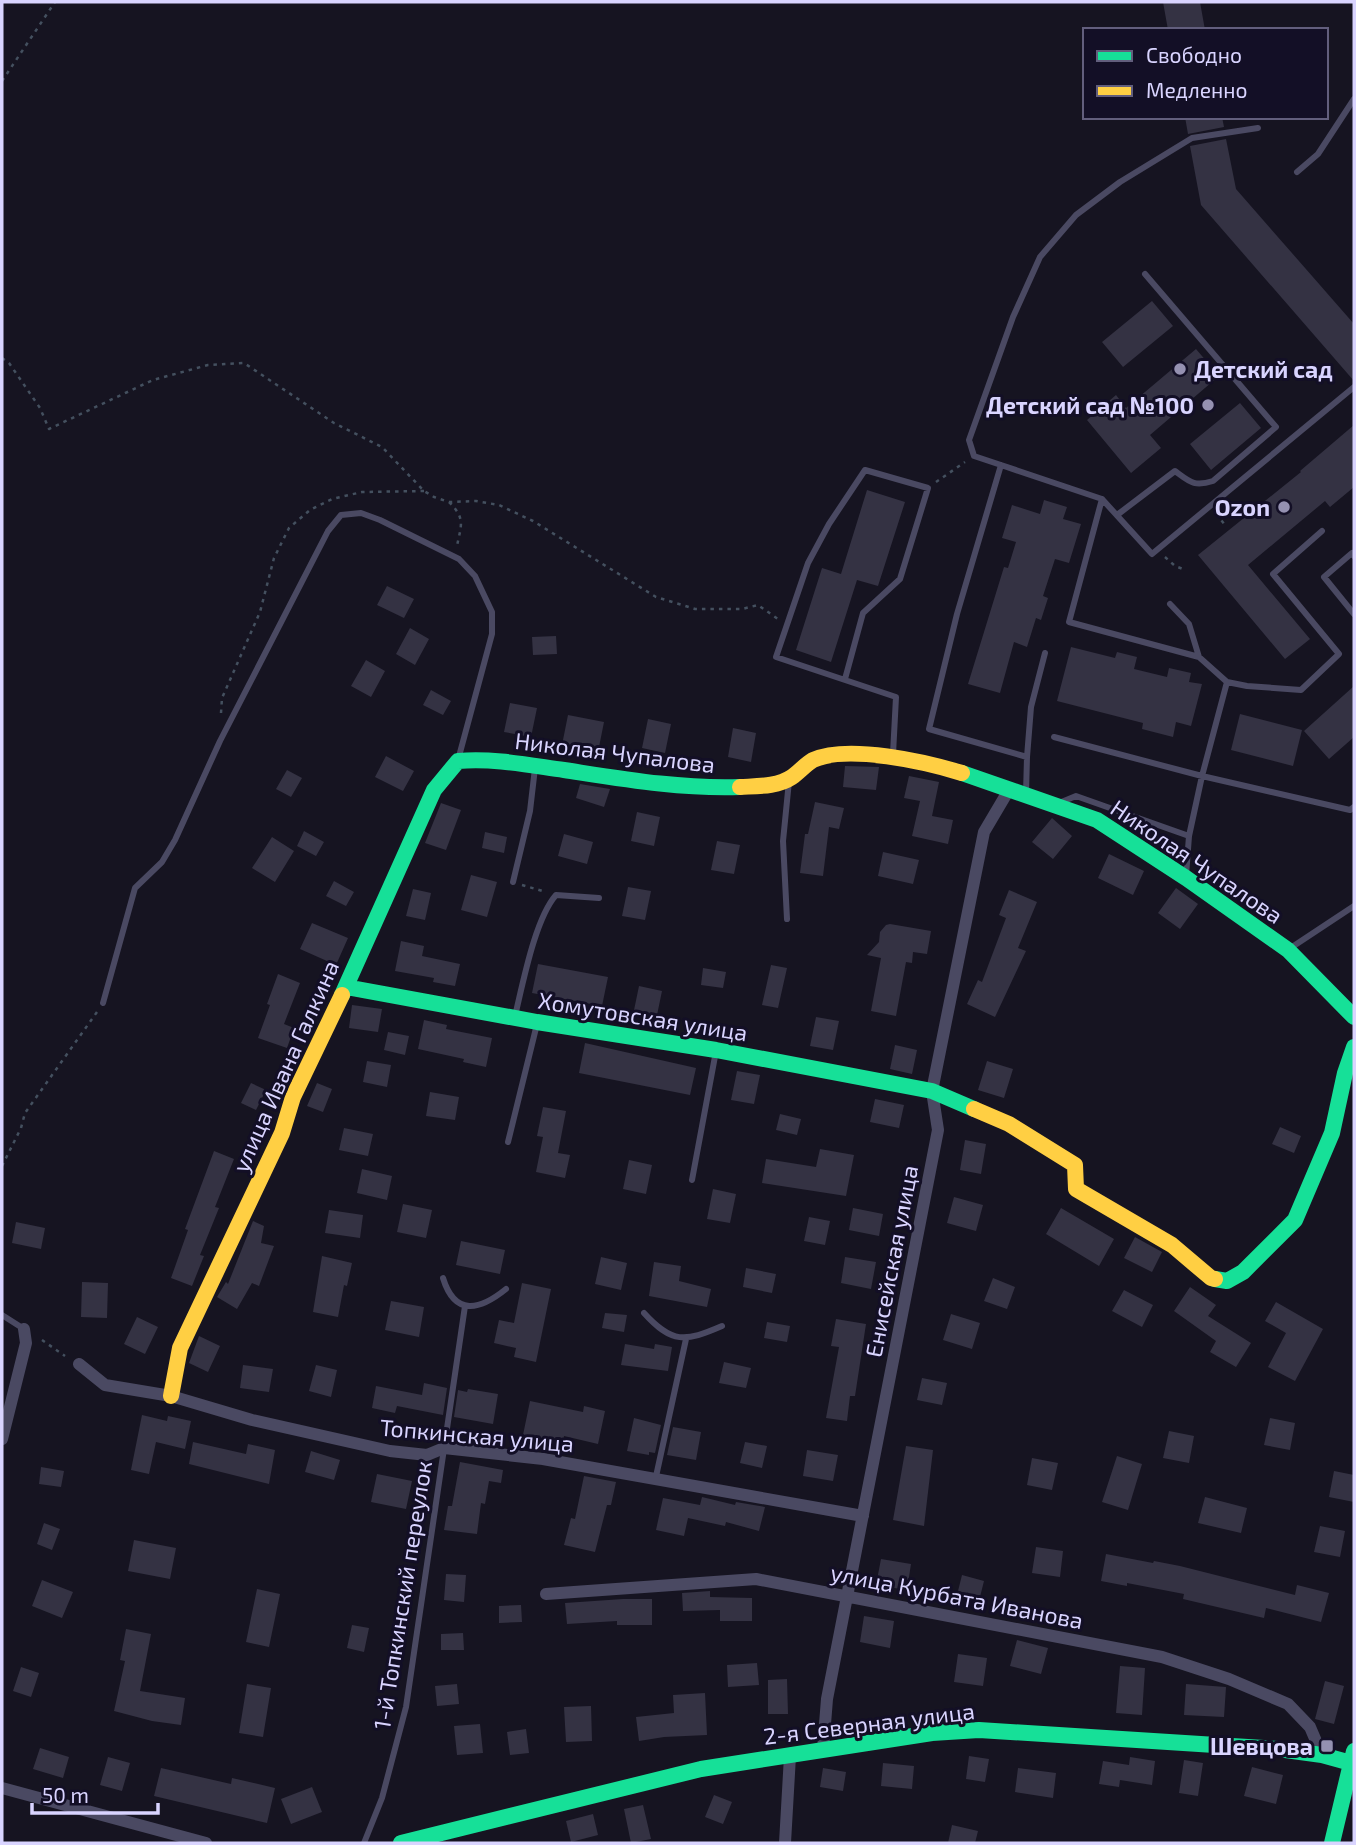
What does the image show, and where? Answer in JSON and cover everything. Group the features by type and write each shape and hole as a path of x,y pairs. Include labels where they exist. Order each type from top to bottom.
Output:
{"street":[{"name":"Николая Чупалова","path":"458,761 486,760 703,788 766,785 789,779 814,760 846,754 893,756 959,772 1097,820 1186,878 1288,950 1354,1017"},
{"name":"улица Ивана Галкина","path":"171,1396 180,1348 282,1133 293,1097 346,987 434,790 458,761"},
{"name":"Енисейская улица","path":"823,1749 827,1699 937,1130 932,1091 984,832 1018,791"},
{"name":"Хомутовская улица","path":"346,987 537,1022 716,1050 932,1091 1009,1124 1075,1166 1076,1189 1171,1245 1211,1278 1227,1282 1243,1272 1295,1220 1332,1133 1345,1073 1354,1047"},
{"path":"2,1439 26,1343 24,1329"},
{"name":"Топкинская улица","path":"79,1364 105,1385 171,1396 252,1420 390,1451 427,1455 444,1448 542,1459 863,1516"},
{"name":"улица Курбата Иванова","path":"546,1594 756,1579 1162,1657 1229,1679 1287,1704 1310,1727 1322,1755"},
{"name":"2-я Северная улица","path":"401,1843 701,1769 932,1733 979,1730 1278,1749 1353,1757"},
{"path":"785,1843 790,1756"},
{"path":"1332,1843 1353,1757"},
{"path":"2,1788 206,1843"}],"lane":[{"path":"1297,172 1318,154 1354,99"},
{"path":"1258,128 1192,138 1120,182 1067,225 1040,257 1013,317 969,440 974,456 1102,499 1152,554 1354,387"},
{"path":"1118,515 1175,471 1190,482 1201,485 1213,481 1276,427 1145,274"},
{"path":"1001,465 957,614 929,729 1027,757"},
{"path":"845,678 863,613 900,579 928,488 865,470 829,524 808,563 776,657 895,696 893,756"},
{"path":"1102,499 1069,622 1199,657 1227,682 1247,686 1301,690 1339,654 1273,574 1322,531"},
{"path":"103,1003 135,888 162,862 175,840 220,741 328,531 341,515 361,513 380,520 459,559 475,576 492,612 492,634 458,761"},
{"path":"1354,556 1352,553 1324,577 1354,614"},
{"path":"1170,604 1189,624 1199,657"},
{"path":"1018,791 1027,757 1031,707 1045,653"},
{"path":"1186,878 1189,836 1227,682"},
{"path":"1054,737 1202,776 1350,810 1354,807"},
{"path":"513,882 530,811 536,767"},
{"path":"787,919 783,841 789,779"},
{"path":"1055,805 1076,796 1189,836"},
{"path":"514,1018 535,941 549,903 556,895 598,898"},
{"path":"1288,950 1354,906"},
{"path":"508,1142 537,1022"},
{"path":"692,1180 716,1050"},
{"path":"443,1278 451,1294 465,1307 486,1303 506,1289"},
{"name":"1-й Топкинский переулок","path":"364,1843 382,1798 406,1707 465,1307"},
{"path":"644,1313 655,1325 669,1334 686,1339 722,1326"},
{"path":"2,1315 24,1329"},
{"path":"655,1480 686,1339"}],"path":[{"path":"2,81 55,2"},
{"path":"2,358 9,363 40,408 49,429 153,380 208,365 244,363 334,423 382,447 424,491 449,502 459,512 462,524 457,545 459,559"},
{"path":"928,488 974,456"},
{"path":"449,502 476,501 499,505 533,521 656,597 695,609 742,609 758,605 785,627"},
{"path":"1157,550 1175,566 1183,569"},
{"path":"513,882 556,895"},
{"path":"2,1166 21,1128 25,1113 103,1003"},
{"path":"24,1329 79,1364"}],"building":[{"path":"1163,2 1200,2 1205,28 1168,28"},
{"path":"1185,119 1222,119 1224,127 1188,134"},
{"path":"1226,139 1236,189 1354,324 1354,381 1201,205 1190,146"},
{"path":"1152,301 1173,326 1123,367 1102,342"},
{"path":"1196,349 1219,376 1150,435 1161,448 1131,473 1087,420 1116,395 1126,408"},
{"path":"1240,403 1261,428 1211,470 1190,444"},
{"path":"1354,425 1354,487 1330,507 1325,501 1248,565 1310,639 1285,659 1198,555 1301,472"},
{"path":"867,490 905,502 878,586 857,580 831,662 796,650 822,568 841,574"},
{"path":"1044,500 1067,507 1063,519 1081,524 1069,563 1055,559 1043,596 1048,598 1041,620 1036,618 1027,647 1014,642 1000,693 968,684 1004,567 1008,568 1016,542 1002,538 1012,505 1040,514"},
{"path":"387,586 414,599 404,618 377,605"},
{"path":"410,628 429,639 415,665 396,654"},
{"path":"556,636 557,654 533,655 532,637"},
{"path":"1071,647 1115,658 1117,652 1137,657 1134,669 1167,677 1169,668 1191,673 1189,682 1202,684 1191,726 1176,722 1173,737 1142,729 1143,723 1057,701"},
{"path":"366,660 385,671 371,697 351,686"},
{"path":"1354,686 1354,737 1329,759 1304,731"},
{"path":"431,690 451,701 443,715 423,705"},
{"path":"510,703 537,708 531,737 504,732"},
{"path":"1240,714 1302,730 1293,766 1231,750"},
{"path":"568,715 604,722 598,752 562,745"},
{"path":"648,719 671,724 665,753 642,748"},
{"path":"733,728 756,733 751,762 728,757"},
{"path":"386,756 414,771 403,791 375,777"},
{"path":"845,766 879,767 876,790 843,787"},
{"path":"287,770 302,778 291,797 276,789"},
{"path":"909,776 939,782 932,816 953,820 948,844 912,836 920,801 904,798"},
{"path":"580,784 610,789 604,807 576,798"},
{"path":"815,802 844,808 839,829 829,827 823,876 800,873 805,834 808,834"},
{"path":"441,803 461,810 446,850 425,843"},
{"path":"637,812 660,817 654,846 631,841"},
{"path":"1052,818 1072,836 1053,859 1032,842"},
{"path":"304,831 324,842 316,856 297,846"},
{"path":"485,832 507,837 504,853 482,848"},
{"path":"564,834 593,842 587,864 558,856"},
{"path":"272,837 294,851 275,882 252,868"},
{"path":"717,841 740,845 734,874 711,870"},
{"path":"883,852 919,860 913,884 878,876"},
{"path":"1109,854 1144,871 1133,895 1098,878"},
{"path":"471,875 497,882 487,917 461,910"},
{"path":"334,881 354,892 346,906 326,896"},
{"path":"628,887 651,891 645,920 622,916"},
{"path":"1176,888 1198,904 1180,929 1158,913"},
{"path":"413,889 431,893 425,920 406,916"},
{"path":"1009,890 1037,902 1018,948 1026,951 995,1017 967,1004 978,980 982,982 1006,918 999,915"},
{"path":"312,923 348,938 336,965 300,949"},
{"path":"890,924 931,931 927,954 913,952 912,963 906,962 896,1016 871,1011 881,958 867,955 879,942 880,932"},
{"path":"401,941 424,946 422,956 460,964 455,986 433,982 434,978 395,971"},
{"path":"538,964 608,977 602,1006 532,993"},
{"path":"771,965 787,968 778,1008 762,1005"},
{"path":"703,968 726,972 723,988 701,985"},
{"path":"278,974 300,983 284,1024 294,1028 287,1048 258,1038"},
{"path":"639,986 662,991 656,1020 633,1015"},
{"path":"352,1005 382,1009 378,1032 349,1028"},
{"path":"816,1017 839,1021 833,1050 810,1046"},
{"path":"424,1020 447,1025 446,1029 492,1038 486,1067 463,1062 464,1059 418,1049"},
{"path":"388,1032 409,1036 405,1055 384,1050"},
{"path":"585,1043 696,1068 690,1095 579,1073"},
{"path":"895,1045 917,1050 912,1074 890,1069"},
{"path":"367,1061 391,1065 387,1087 363,1082"},
{"path":"987,1061 1013,1069 1004,1098 978,1090"},
{"path":"737,1071 760,1075 754,1104 731,1100"},
{"path":"251,1083 266,1090 256,1110 241,1103"},
{"path":"317,1083 332,1089 323,1112 307,1106"},
{"path":"430,1092 459,1097 455,1120 426,1116"},
{"path":"875,1099 904,1105 899,1128 870,1122"},
{"path":"543,1107 566,1111 558,1153 570,1155 565,1178 536,1172 543,1137 537,1136"},
{"path":"780,1114 801,1119 797,1135 776,1130"},
{"path":"1280,1127 1301,1136 1294,1153 1272,1144"},
{"path":"344,1128 373,1134 368,1156 339,1150"},
{"path":"965,1140 986,1144 981,1174 960,1170"},
{"path":"820,1149 854,1155 846,1196 762,1183 766,1159 816,1167"},
{"path":"214,1151 234,1159 215,1207 219,1208 200,1255 204,1256 192,1286 171,1278 188,1230 185,1229"},
{"path":"629,1160 652,1165 646,1194 623,1189"},
{"path":"362,1169 392,1176 387,1200 357,1193"},
{"path":"713,1189 736,1194 730,1223 707,1219"},
{"path":"954,1197 983,1205 976,1231 947,1223"},
{"path":"403,1204 432,1210 426,1238 397,1232"},
{"path":"853,1208 883,1214 879,1236 849,1230"},
{"path":"1061,1208 1114,1239 1099,1266 1046,1234"},
{"path":"329,1210 363,1215 360,1238 325,1233"},
{"path":"809,1217 830,1221 825,1245 804,1241"},
{"path":"253,1221 264,1226 261,1243 274,1246 259,1286 252,1283 237,1309 217,1297 226,1282 228,1284"},
{"path":"16,1222 45,1228 41,1249 12,1243"},
{"path":"1135,1237 1162,1252 1152,1272 1124,1258"},
{"path":"461,1241 505,1250 500,1274 456,1265"},
{"path":"322,1256 352,1263 347,1286 344,1285 338,1317 313,1312"},
{"path":"601,1257 627,1263 621,1290 595,1284"},
{"path":"845,1257 876,1262 871,1289 841,1283"},
{"path":"654,1262 681,1266 679,1281 711,1289 707,1307 649,1296"},
{"path":"746,1268 776,1274 772,1293 743,1287"},
{"path":"993,1278 1015,1287 1007,1309 984,1301"},
{"path":"82,1282 108,1283 107,1318 81,1317"},
{"path":"522,1283 551,1289 536,1362 514,1357 516,1348 494,1343 499,1320 514,1323"},
{"path":"1190,1287 1216,1305 1208,1316 1251,1343 1236,1367 1210,1352 1216,1341 1174,1311"},
{"path":"1124,1290 1153,1305 1142,1327 1112,1311"},
{"path":"391,1301 424,1307 419,1337 385,1330"},
{"path":"1276,1302 1323,1329 1295,1381 1268,1367 1286,1333 1265,1321"},
{"path":"605,1313 627,1315 624,1332 602,1328"},
{"path":"951,1314 980,1323 972,1349 943,1340"},
{"path":"137,1317 158,1327 145,1354 124,1344"},
{"path":"836,1319 866,1324 855,1396 850,1396 847,1421 826,1418 839,1347 831,1346"},
{"path":"767,1322 790,1326 787,1342 764,1338"},
{"path":"199,1336 220,1346 208,1372 189,1363"},
{"path":"625,1344 654,1349 655,1344 672,1347 668,1371 621,1365"},
{"path":"724,1362 751,1368 746,1388 719,1383"},
{"path":"243,1365 273,1369 269,1392 240,1388"},
{"path":"316,1365 337,1370 331,1397 309,1391"},
{"path":"922,1378 947,1383 942,1405 917,1400"},
{"path":"424,1383 447,1388 443,1415 397,1406 395,1413 372,1408 376,1386 422,1395"},
{"path":"468,1389 498,1394 493,1424 454,1417 458,1390 467,1392"},
{"path":"530,1401 583,1412 584,1406 605,1411 598,1444 564,1436 563,1444 523,1435"},
{"path":"142,1415 167,1421 168,1416 191,1421 185,1449 156,1442 149,1474 131,1470"},
{"path":"634,1418 661,1425 655,1453 649,1452 649,1455 627,1451"},
{"path":"1270,1418 1295,1423 1290,1450 1264,1445"},
{"path":"673,1427 701,1432 696,1460 667,1455"},
{"path":"1169,1431 1194,1436 1189,1463 1163,1458"},
{"path":"193,1442 246,1454 248,1444 275,1450 269,1484 189,1464"},
{"path":"745,1442 767,1446 762,1468 740,1463"},
{"path":"906,1446 933,1450 924,1526 893,1520"},
{"path":"807,1450 838,1455 833,1481 803,1476"},
{"path":"311,1451 340,1460 334,1480 305,1472"},
{"path":"1117,1456 1142,1464 1128,1510 1102,1502"},
{"path":"1032,1458 1058,1463 1052,1490 1027,1485"},
{"path":"460,1462 503,1470 501,1483 489,1481 485,1504 481,1503 477,1534 444,1530 448,1506 452,1506"},
{"path":"41,1467 64,1471 61,1487 39,1484"},
{"path":"1334,1471 1354,1475 1354,1502 1329,1497"},
{"path":"377,1474 412,1481 406,1509 371,1502"},
{"path":"584,1476 616,1482 595,1552 564,1545 571,1518 575,1519"},
{"path":"702,1497 735,1505 736,1502 765,1507 759,1531 726,1522 725,1526 688,1518 684,1536 656,1530 663,1498 700,1505"},
{"path":"1205,1497 1247,1508 1241,1533 1198,1523"},
{"path":"44,1523 60,1529 52,1550 37,1544"},
{"path":"1320,1526 1345,1531 1340,1557 1314,1552"},
{"path":"134,1540 176,1548 170,1579 128,1571"},
{"path":"1036,1547 1063,1551 1060,1577 1032,1573"},
{"path":"1106,1554 1180,1566 1295,1595 1297,1585 1329,1593 1321,1622 1266,1608 1264,1618 1183,1599 1184,1594 1101,1581"},
{"path":"881,1559 911,1564 907,1590 876,1585"},
{"path":"446,1574 466,1575 464,1602 444,1600"},
{"path":"962,1575 984,1581 980,1597 958,1591"},
{"path":"42,1580 73,1592 62,1618 32,1606"},
{"path":"257,1589 280,1594 269,1647 246,1642"},
{"path":"710,1591 710,1597 752,1598 752,1621 720,1621 720,1610 683,1611 682,1593"},
{"path":"652,1599 652,1625 617,1625 617,1621 567,1624 565,1603"},
{"path":"521,1605 522,1622 499,1623 499,1606"},
{"path":"864,1616 894,1621 890,1648 860,1642"},
{"path":"352,1625 369,1628 364,1652 347,1648"},
{"path":"126,1629 151,1634 140,1691 185,1698 181,1725 114,1711 125,1661 120,1660"},
{"path":"463,1633 464,1650 441,1650 441,1634"},
{"path":"1017,1640 1048,1648 1041,1674 1010,1666"},
{"path":"958,1654 987,1658 983,1686 954,1682"},
{"path":"757,1663 759,1685 728,1687 727,1665"},
{"path":"1120,1666 1145,1668 1142,1715 1116,1713"},
{"path":"21,1667 39,1673 31,1697 13,1691"},
{"path":"787,1679 788,1714 768,1714 768,1680"},
{"path":"1325,1681 1344,1686 1334,1724 1315,1719"},
{"path":"247,1684 271,1688 263,1737 239,1733"},
{"path":"457,1684 459,1704 437,1706 435,1686"},
{"path":"1186,1684 1226,1687 1224,1717 1184,1715"},
{"path":"705,1693 707,1735 639,1741 636,1717 674,1713 673,1695"},
{"path":"591,1706 592,1741 566,1742 564,1707"},
{"path":"480,1724 483,1753 457,1755 454,1726"},
{"path":"526,1729 529,1753 510,1755 507,1732"},
{"path":"40,1748 69,1757 63,1778 33,1769"},
{"path":"969,1756 989,1759 985,1782 966,1779"},
{"path":"108,1757 130,1763 122,1791 100,1785"},
{"path":"1130,1757 1155,1761 1152,1785 1120,1780 1119,1787 1099,1784 1103,1761 1129,1765"},
{"path":"1184,1760 1203,1763 1198,1796 1179,1793"},
{"path":"883,1763 914,1766 912,1789 881,1786"},
{"path":"1252,1767 1283,1775 1276,1804 1244,1796"},
{"path":"161,1768 231,1784 232,1778 275,1788 267,1823 154,1796"},
{"path":"823,1768 846,1772 843,1791 820,1787"},
{"path":"1018,1768 1056,1773 1053,1798 1015,1792"},
{"path":"312,1787 322,1812 291,1824 281,1799"},
{"path":"714,1795 732,1802 723,1824 705,1817"},
{"path":"643,1805 651,1839 631,1843 624,1809"},
{"path":"593,1814 598,1835 571,1842 566,1821"},
{"path":"952,1825 978,1831 975,1843 948,1843"}],"traffic: fast":[{"path":"342,995 434,790 458,761 485,760 674,785 740,787"},
{"path":"962,773 1097,820 1186,878 1288,950 1354,1017"},
{"path":"346,987 537,1022 716,1050 932,1091 974,1109"},
{"path":"1215,1279 1227,1281 1243,1272 1295,1220 1332,1133 1345,1073 1354,1047"},
{"path":"401,1843 701,1769 932,1733 979,1730 1278,1749 1322,1755 1351,1763"},
{"path":"1332,1843 1354,1751"}],"traffic: slow":[{"path":"740,787 780,783 813,760 846,754 887,756 962,773"},
{"path":"171,1396 180,1348 282,1133 293,1097 342,995"},
{"path":"974,1109 1009,1124 1075,1165 1076,1189 1172,1245 1215,1279"}],"place":[{"name":"Детский сад","path":"1180,369"},
{"name":"Детский сад №100","path":"1208,405"},
{"name":"Ozon","path":"1284,507"},
{"name":"Шевцова","path":"1327,1746"}]}
